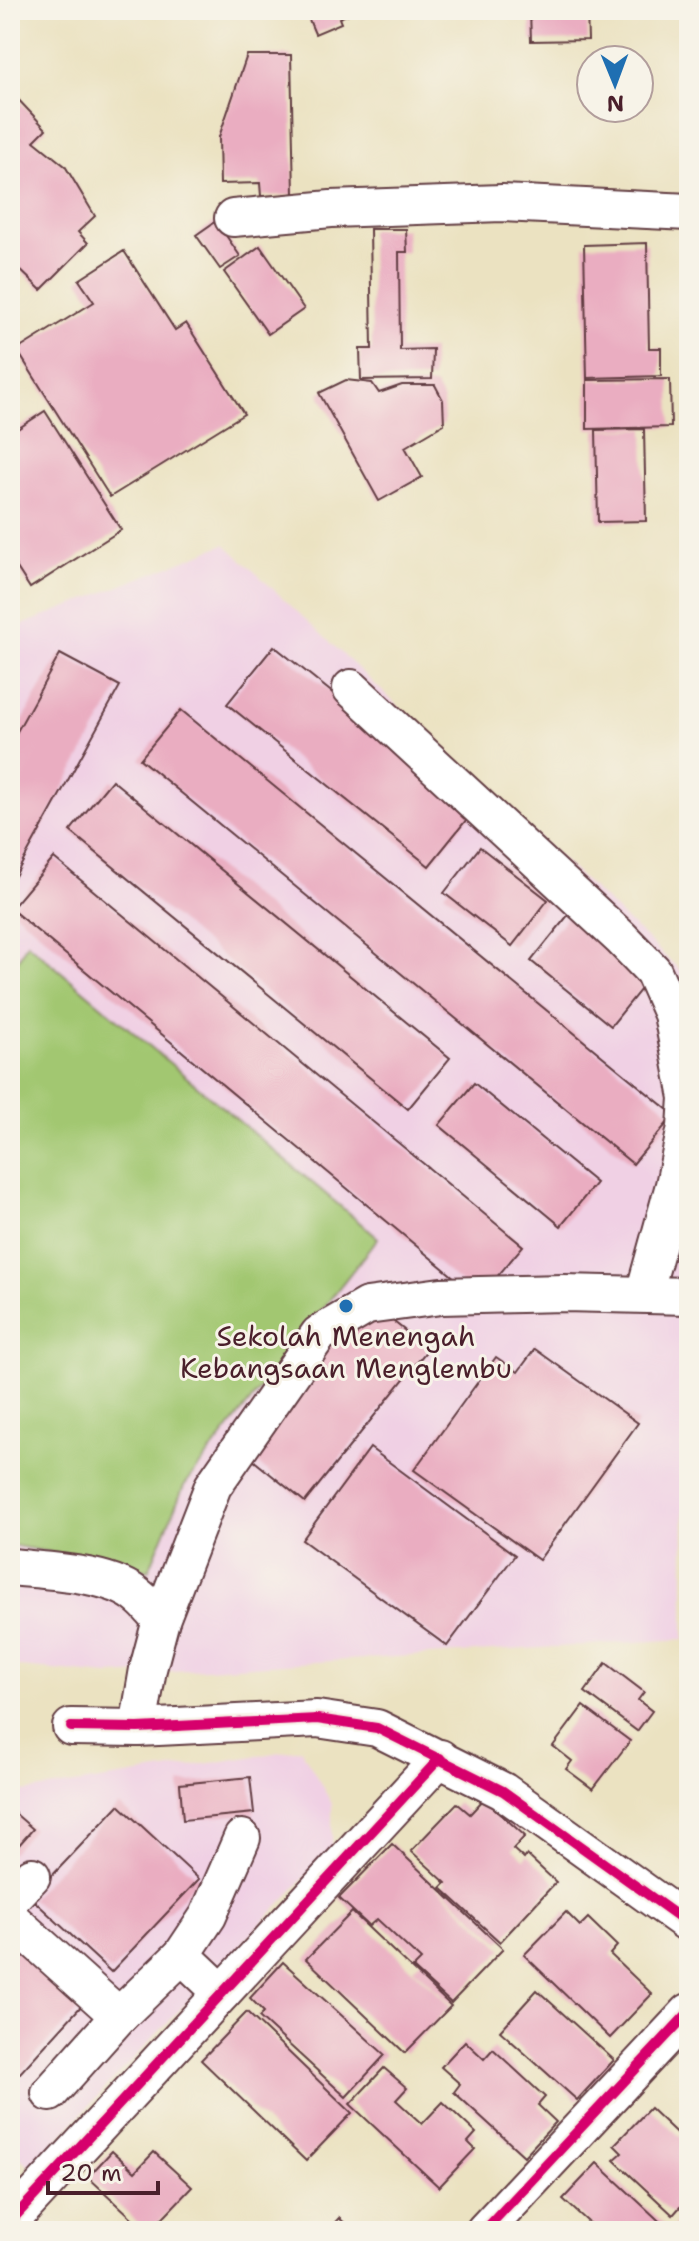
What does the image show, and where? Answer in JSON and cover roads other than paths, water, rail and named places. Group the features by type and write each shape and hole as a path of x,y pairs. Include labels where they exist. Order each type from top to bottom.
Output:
{"street":[{"path":"233,218 331,209 487,203 689,212"},
{"path":"351,688 653,971 672,1014 688,1098 686,1127 674,1185 644,1294"},
{"path":"138,1728 148,1669 161,1620 213,1486 319,1334 367,1306 441,1296 689,1296"},
{"path":"10,1567 107,1581 137,1595 161,1620"},
{"path":"71,1727 138,1728 317,1719 377,1728 503,1791 689,1924"},
{"path":"10,2222 440,1758"},
{"path":"50,2093 119,2016 182,1955 208,1916 242,1838"},
{"path":"10,1918 119,2016"},
{"path":"182,1955 222,1993"},
{"path":"484,2231 689,2012"}],"place":[{"name":"Sekolah Menengah Kebangsaan Menglembu","path":"346,1306"}]}
